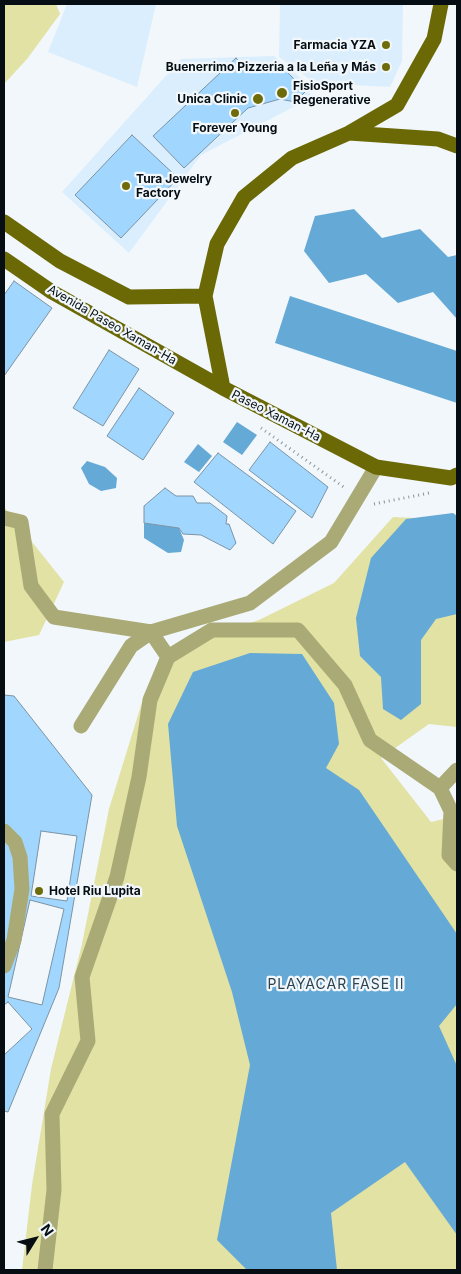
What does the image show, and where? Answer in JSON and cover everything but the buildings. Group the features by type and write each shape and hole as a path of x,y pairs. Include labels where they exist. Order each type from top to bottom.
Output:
{"main road":[{"path":"349,133 397,105 434,39 441,4"},
{"name":"Paseo Xaman-Ha","path":"457,146 438,139 349,133 292,158 244,197 217,244 205,296 222,388 376,467 451,478 457,475"},
{"path":"4,222 60,261 129,297 205,296"},
{"name":"Avenida Paseo Xaman-Ha","path":"4,259 52,292 222,388"}],"lane":[{"path":"81,726 131,646 151,632 250,603 331,542 376,467"},
{"path":"4,518 21,522 32,586 54,617 151,632 168,657"},
{"path":"45,1270 54,1190 52,1114 88,1041 82,976 117,877 139,777 150,700 168,657 212,630 298,630 345,684 370,740 440,788 451,811 449,855 457,864"},
{"path":"440,788 457,770"},
{"path":"4,830 15,842 20,857 22,889 14,940 4,966"}],"shaded area":[{"path":"67,4 156,4 137,87 48,52"},
{"path":"280,4 403,4 402,61 390,87 315,83 279,57"},
{"path":"274,56 308,84 311,98 201,155 129,253 62,192 181,59"}],"green space":[{"path":"4,4 56,4 60,14 27,59 4,84"},
{"path":"4,507 64,582 39,635 4,642"},
{"path":"393,517 457,520 457,727 429,724 381,758 431,822 457,816 457,1270 22,1270 32,1185 51,1069 82,944 109,809 143,699 182,646 259,620 334,583"}],"water":[{"path":"354,209 382,238 420,229 448,257 457,255 457,319 433,292 398,303 366,274 329,283 304,251 315,216"},
{"path":"290,296 457,351 457,403 275,343"},
{"path":"237,422 257,435 242,455 223,442"},
{"path":"198,444 212,456 199,472 184,462"},
{"path":"87,461 105,467 117,478 116,488 101,491 89,484 81,468"},
{"path":"453,513 457,516 457,614 436,619 421,640 421,704 401,720 383,709 381,677 360,656 356,618 371,558 406,519"},
{"path":"144,523 179,528 184,540 181,552 168,553 144,538"},
{"path":"250,653 302,654 334,703 339,744 326,768 359,790 457,934 457,1004 439,1026 457,1066 457,1235 405,1162 331,1213 337,1270 247,1270 217,1240 250,1065 232,992 177,826 168,724 193,672"}],"place":[{"name":"Farmacia YZA","path":"386,45"},
{"name":"Buenerrimo Pizzeria a la Leña y Más","path":"386,67"},
{"name":"FisioSport Regenerative","path":"282,93"},
{"name":"Unica Clinic","path":"258,99"},
{"name":"Forever Young","path":"235,113"},
{"name":"Tura Jewelry Factory","path":"126,186"},
{"name":"Hotel Riu Lupita","path":"39,891"}],"district":[{"name":"PLAYACAR FASE II","path":"336,985"}]}
